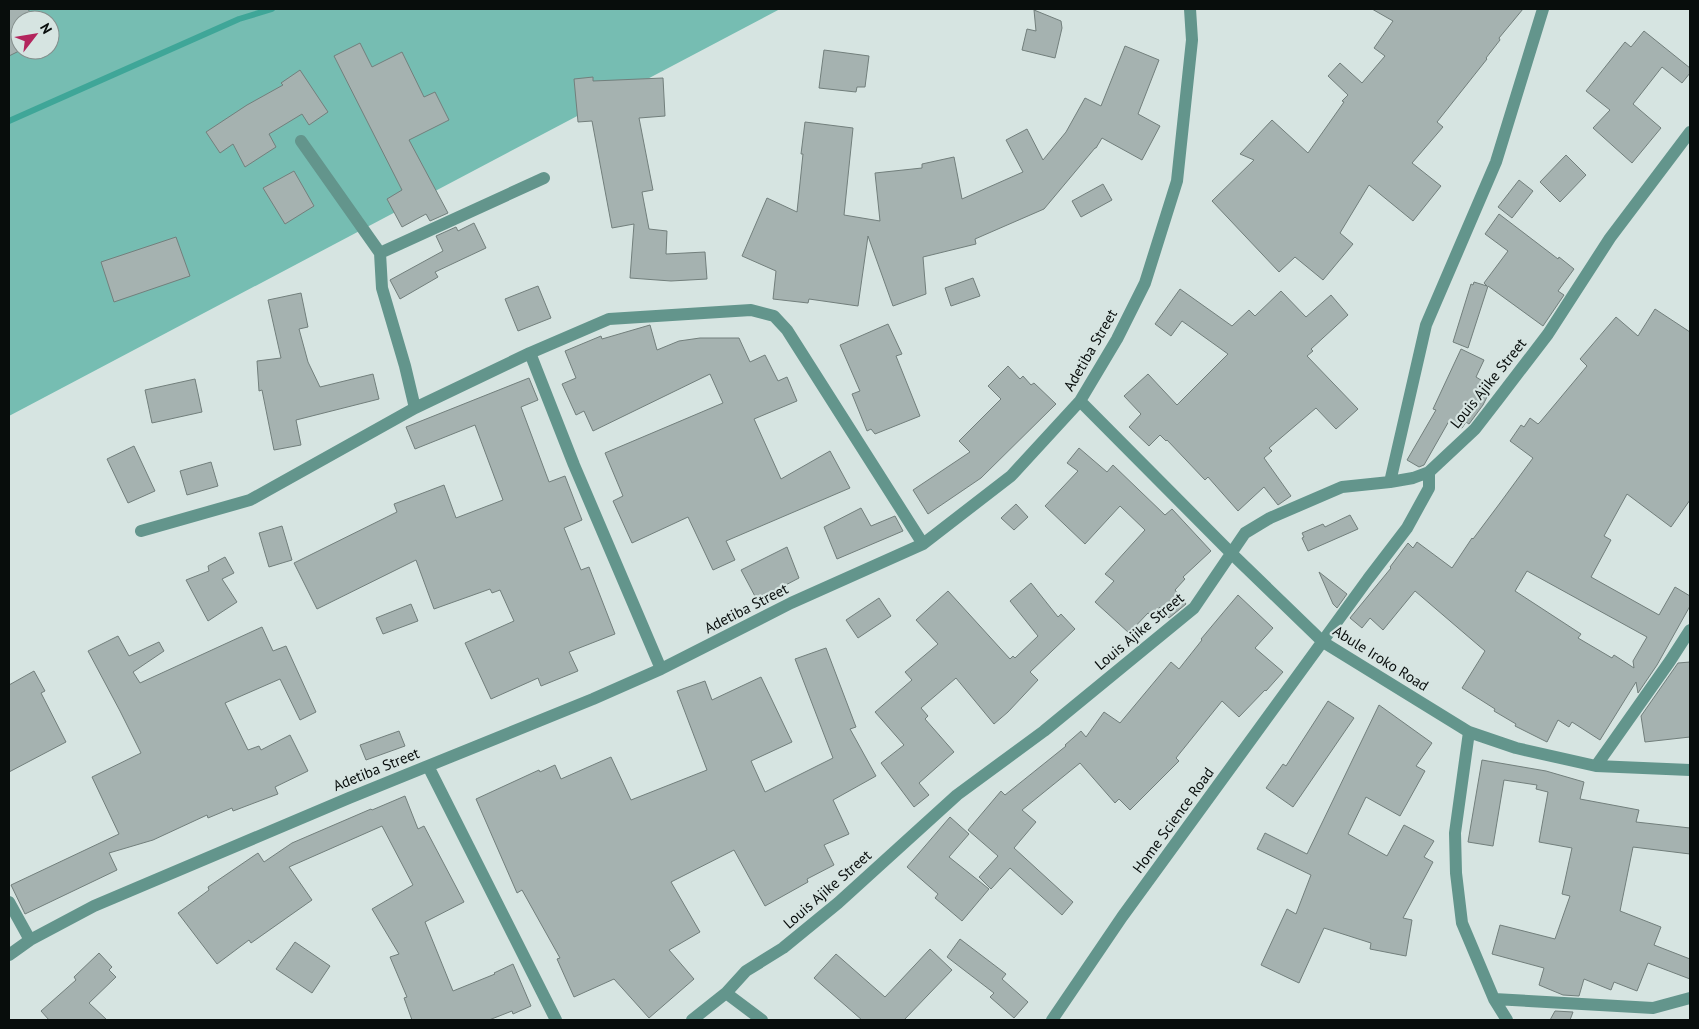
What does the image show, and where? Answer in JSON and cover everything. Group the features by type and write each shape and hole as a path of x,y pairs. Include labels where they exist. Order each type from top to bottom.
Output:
{"street":[{"name":"Adetiba Street","path":"9,955 30,940 94,906 428,766 593,700 661,669 791,603 923,544 1011,476 1080,401 1117,339 1144,283 1177,181 1192,40 1190,9"},
{"path":"1390,482 1426,325 1496,162 1543,9"},
{"name":"Louis Ajike Street","path":"692,1020 726,993 746,971 783,948 838,903 957,795 1044,731 1194,608 1245,533 1270,518 1342,487 1390,482 1413,478 1429,472 1475,429 1548,334 1610,238 1690,132"},
{"path":"301,142 380,253 382,288 415,408"},
{"path":"380,253 544,178"},
{"path":"141,531 250,500 415,408 530,353 609,319 751,310 774,316 788,330 923,544"},
{"path":"530,353 574,465 661,669"},
{"name":"Abule Iroko Road","path":"1080,401 1231,553 1323,642 1468,732 1516,748 1596,766 1690,770"},
{"name":"Home Science Road","path":"1052,1020 1122,917 1407,528 1429,488 1429,472"},
{"path":"1596,766 1690,630"},
{"path":"1468,732 1455,833 1456,873 1462,923 1494,999 1506,1020"},
{"path":"428,766 556,1020"},
{"path":"9,902 30,940"},
{"path":"726,993 762,1020"},
{"path":"1494,999 1653,1008 1690,998"}],"green space":[{"path":"9,9 780,9 9,416"}],"building":[{"path":"9,9 28,9 10,10 9,56"},
{"path":"1372,9 1523,9 1499,38 1500,40 1487,59 1437,122 1443,127 1412,163 1441,186 1413,221 1369,185 1340,233 1353,244 1323,280 1295,257 1279,272 1212,201 1254,160 1240,154 1272,120 1308,153 1344,102 1342,101 1348,95 1328,76 1340,63 1362,83 1385,56 1374,48 1393,21"},
{"path":"1034,10 1061,21 1062,28 1055,58 1022,50 1027,29 1036,31"},
{"path":"1644,31 1690,68 1690,73 1682,83 1662,67 1633,104 1661,128 1632,163 1593,128 1610,110 1586,91 1625,42 1631,47"},
{"path":"360,43 372,67 402,52 424,97 435,92 449,120 409,140 448,213 430,221 426,214 402,227 387,199 402,190 334,56"},
{"path":"1125,46 1159,60 1138,114 1160,126 1142,160 1102,138 1096,148 1044,209 975,239 976,244 923,257 926,294 893,306 868,236 858,306 809,299 808,303 773,299 776,271 742,256 767,198 797,212 805,122 853,128 844,215 880,221 875,173 922,168 922,164 954,157 962,199 1023,172 1006,140 1027,129 1043,160 1066,132 1085,98 1101,106"},
{"path":"824,50 869,56 865,87 857,87 856,92 819,88"},
{"path":"300,70 328,112 309,125 302,114 269,134 276,147 245,167 233,144 220,153 206,132 247,105 283,85 281,83"},
{"path":"593,77 593,81 663,78 665,116 639,118 653,190 642,192 649,229 667,231 666,254 705,252 707,279 671,281 630,278 634,224 612,228 592,121 578,122 574,79"},
{"path":"1566,155 1586,175 1560,202 1540,182"},
{"path":"294,171 314,206 285,224 263,188"},
{"path":"1519,180 1533,191 1512,218 1498,207"},
{"path":"1103,184 1112,200 1081,217 1072,201"},
{"path":"1499,214 1574,269 1558,291 1564,295 1543,326 1488,286 1468,348 1453,342 1471,284 1473,285 1474,282 1487,286 1484,283 1508,251 1485,234"},
{"path":"474,223 486,248 435,272 438,277 400,299 390,280 443,251 436,236 456,227 458,231"},
{"path":"176,237 190,276 114,302 101,262"},
{"path":"973,278 980,296 951,306 945,288"},
{"path":"538,286 551,318 518,331 505,299"},
{"path":"1180,289 1232,326 1249,310 1255,316 1281,291 1306,317 1331,295 1348,315 1311,349 1313,351 1307,356 1358,409 1336,429 1316,408 1269,448 1272,451 1264,458 1291,496 1278,505 1264,487 1238,511 1208,477 1205,480 1167,440 1160,435 1149,446 1129,427 1141,414 1124,396 1148,374 1177,405 1228,354 1182,321 1171,336 1155,324"},
{"path":"301,293 308,327 299,329 308,362 320,387 373,374 379,399 296,420 301,445 274,450 262,390 259,391 257,361 281,358 268,300"},
{"path":"1655,309 1690,332 1690,500 1671,527 1627,494 1604,536 1611,540 1591,577 1659,615 1675,587 1690,596 1690,606 1657,665 1638,693 1636,682 1600,740 1572,722 1569,727 1558,720 1547,742 1515,726 1516,724 1462,688 1485,651 1415,591 1383,630 1370,618 1362,628 1350,618 1391,568 1408,543 1413,548 1417,542 1452,568 1472,538 1533,458 1510,441 1521,425 1524,427 1530,418 1538,424 1541,421 1587,366 1580,359 1616,317 1638,336","holes":["1527,571 1647,637 1633,661 1634,668 1614,655 1612,658 1578,638 1581,634 1515,591"]},
{"path":"888,324 902,354 896,356 920,416 875,434 871,429 867,431 852,394 860,391 840,345"},
{"path":"650,325 657,350 679,341 700,338 739,338 750,362 765,355 778,381 787,377 797,401 754,419 781,479 830,451 850,488 726,541 735,560 713,570 688,517 632,543 613,501 623,496 605,453 723,403 710,374 593,431 584,411 576,415 562,384 576,378 565,351 601,336 602,339"},
{"path":"1461,349 1484,360 1476,377 1492,387 1483,405 1469,424 1466,422 1462,428 1449,421 1424,465 1419,467 1407,460 1436,410 1433,409"},
{"path":"1008,366 1020,379 1023,376 1031,385 1034,383 1056,404 981,478 928,514 913,490 970,452 959,441 1001,399 988,386"},
{"path":"529,378 538,400 521,407 549,482 565,476 582,520 564,528 581,570 589,567 615,634 569,652 578,671 541,686 538,678 491,699 465,643 514,621 500,590 492,593 490,589 434,609 416,560 317,609 294,563 397,512 394,504 444,485 456,518 503,500 475,425 415,449 406,427"},
{"path":"195,379 202,412 152,423 145,390"},
{"path":"134,446 155,491 128,503 107,459"},
{"path":"1079,448 1107,472 1113,465 1165,515 1172,509 1211,551 1183,577 1185,579 1175,590 1186,604 1169,618 1160,607 1152,616 1148,613 1129,633 1095,602 1114,581 1105,574 1145,530 1120,506 1085,544 1045,506 1078,471 1067,463"},
{"path":"211,462 218,486 187,495 180,471"},
{"path":"1016,504 1028,517 1014,530 1001,518"},
{"path":"861,508 871,526 895,516 903,531 837,559 824,527"},
{"path":"1350,515 1358,529 1308,551 1302,538 1304,537 1302,533 1323,524 1325,527"},
{"path":"282,526 292,560 269,567 259,533"},
{"path":"787,547 799,578 757,600 741,570"},
{"path":"225,557 234,573 222,579 237,602 208,621 186,580 209,571 208,566"},
{"path":"1319,572 1347,594 1337,608 1333,604"},
{"path":"1031,583 1058,617 1061,614 1075,629 1030,672 1038,680 994,724 956,678 921,708 928,716 925,719 954,752 919,783 929,795 914,807 881,763 904,745 875,712 912,680 905,672 938,644 916,620 948,591 1010,659 1013,656 1015,658 1038,636 1010,601"},
{"path":"1238,595 1273,628 1255,648 1283,672 1239,717 1222,701 1176,758 1179,761 1130,810 1119,799 1115,803 1080,763 1022,810 1036,822 1014,848 1073,902 1062,915 1010,868 991,889 979,877 998,856 968,830 1001,791 1005,795 1066,746 1081,731 1086,737 1104,712 1120,723 1171,662 1179,669 1201,639"},
{"path":"879,598 891,616 858,638 846,620"},
{"path":"411,604 418,621 383,634 376,618"},
{"path":"262,627 273,651 286,646 316,712 300,720 280,679 225,703 248,750 259,746 261,750 290,735 308,771 275,787 278,794 233,811 232,808 208,818 207,815 153,840 109,853 117,870 25,914 11,885 119,834 92,777 141,753 88,651 118,636 129,656 159,642 164,651 133,672 140,683"},
{"path":"826,648 856,727 850,729 876,776 833,800 849,834 824,845 834,865 807,879 808,882 765,906 734,850 671,882 700,932 669,950 694,979 649,1018 614,979 574,997 557,959 560,958 522,890 517,893 476,799 539,770 540,772 555,765 561,779 611,757 631,800 707,770 677,691 705,681 712,700 761,677 792,742 751,761 765,792 833,758 795,659"},
{"path":"1690,662 1690,737 1645,742 1641,716 1678,663"},
{"path":"34,671 45,691 41,693 66,742 9,772 9,685"},
{"path":"1328,701 1354,718 1293,807 1266,788 1283,764 1286,766"},
{"path":"1379,705 1432,743 1416,766 1425,771 1400,816 1366,797 1348,834 1387,856 1404,825 1434,841 1424,857 1433,862 1403,918 1412,920 1406,956 1370,949 1371,943 1324,928 1299,983 1261,965 1287,909 1296,914 1311,875 1257,849 1265,833 1307,854"},
{"path":"399,731 405,746 366,760 360,745"},
{"path":"1482,760 1546,771 1584,782 1580,799 1639,810 1636,822 1690,828 1690,854 1633,847 1620,911 1661,927 1654,945 1690,959 1690,979 1648,963 1637,991 1614,982 1611,990 1584,979 1579,996 1563,995 1539,985 1544,968 1492,954 1500,925 1555,939 1570,896 1562,894 1572,848 1539,842 1548,792 1536,789 1537,785 1504,780 1493,846 1468,842"},
{"path":"405,796 418,829 424,826 464,902 425,922 453,991 495,974 513,964 531,1006 513,1014 512,1011 489,1020 412,1020 404,998 407,997 390,957 399,954 372,909 413,885 382,826 289,867 312,900 251,943 249,940 217,964 178,913 209,890 208,887 258,853 264,862 292,843"},
{"path":"950,817 969,834 949,857 989,889 962,921 935,898 938,894 907,867"},
{"path":"960,939 1006,974 1002,979 1028,1002 1014,1018 990,997 994,993 947,957"},
{"path":"295,942 330,966 312,993 276,969"},
{"path":"930,949 952,970 904,1020 862,1020 814,978 836,954 885,997"},
{"path":"99,953 112,967 109,970 116,977 89,1003 107,1020 49,1020 41,1011 76,980 74,977"},
{"path":"1555,1011 1573,1012 1570,1020 1550,1020"}],"waterway":[{"path":"9,121 239,19 272,9"}]}
